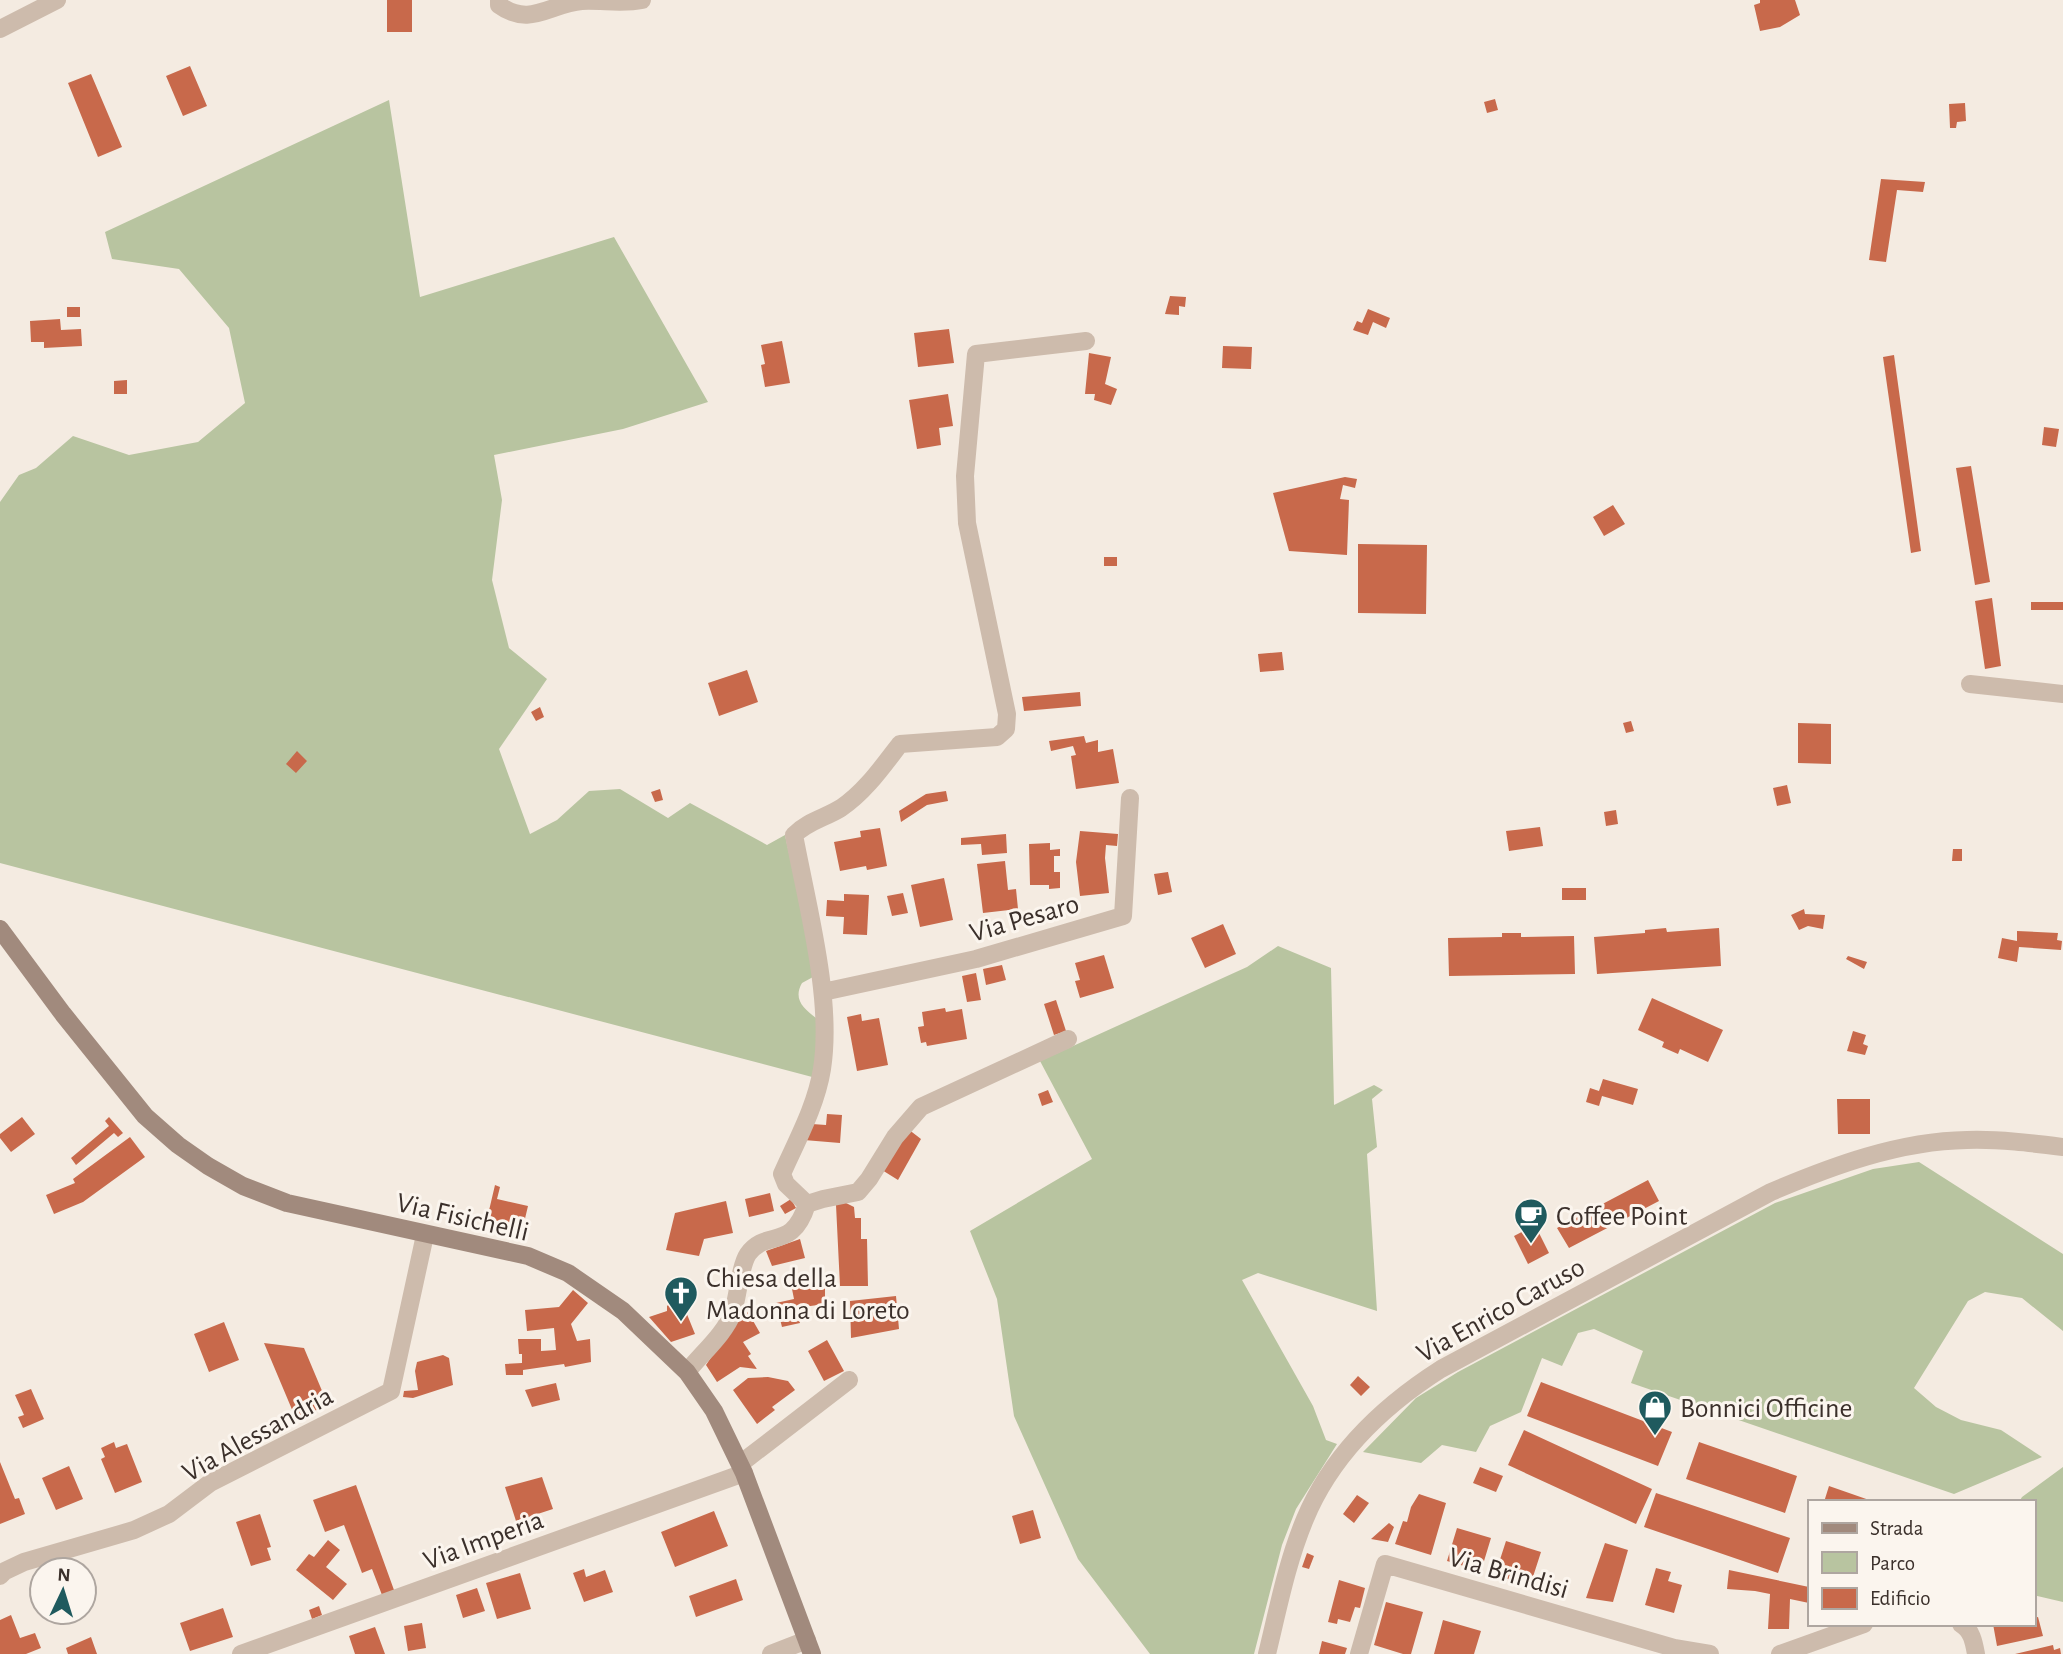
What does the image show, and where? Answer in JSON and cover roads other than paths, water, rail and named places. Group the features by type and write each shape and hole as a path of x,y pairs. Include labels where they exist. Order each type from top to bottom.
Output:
{"main road":[{"name":"Via Fisichelli","path":"0,929 63,1014 145,1116 178,1145 243,1186 286,1203 528,1256 568,1273 623,1311 687,1372 714,1410 742,1468 809,1647"}],"street":[{"path":"0,29 57,0"},
{"path":"499,0 499,5 509,12 523,15 541,13 580,1 642,0"},
{"path":"807,1205 786,1184 782,1174 813,1105 820,1078 824,1023 822,992 794,835 804,825 841,808 873,779 900,744 997,737 1006,729 1007,714 967,523 966,465 976,354 1086,341"},
{"path":"1970,684 2063,694"},
{"name":"Via Pesaro","path":"822,992 976,959 1123,916 1130,798"},
{"path":"807,1205 858,1192 869,1180 895,1137 921,1107 1068,1038"},
{"name":"Via Enrico Caruso","path":"1267,1654 1295,1545 1306,1517 1326,1480 1355,1439 1382,1411 1419,1383 1771,1192 1817,1172 1912,1146 1965,1139 2063,1147"},
{"path":"687,1372 732,1315 746,1256 755,1247 792,1232 802,1221 807,1205"},
{"name":"Via Alessandria","path":"0,1576 24,1562 134,1530 169,1514 210,1483 391,1391 425,1235"},
{"name":"Via Imperia","path":"240,1654 742,1468 849,1380"},
{"name":"Via Brindisi","path":"1359,1654 1385,1564 1661,1644 1710,1654"},
{"path":"1780,1654 1858,1626"},
{"path":"1964,1626 1972,1637 1976,1654"},
{"path":"771,1654 809,1647"}],"place":[{"name":"Coffee Point","path":"1531,1245"},
{"name":"Chiesa della Madonna di Loreto","path":"681,1323"},
{"name":"Bonnici Officine","path":"1655,1437"}]}
